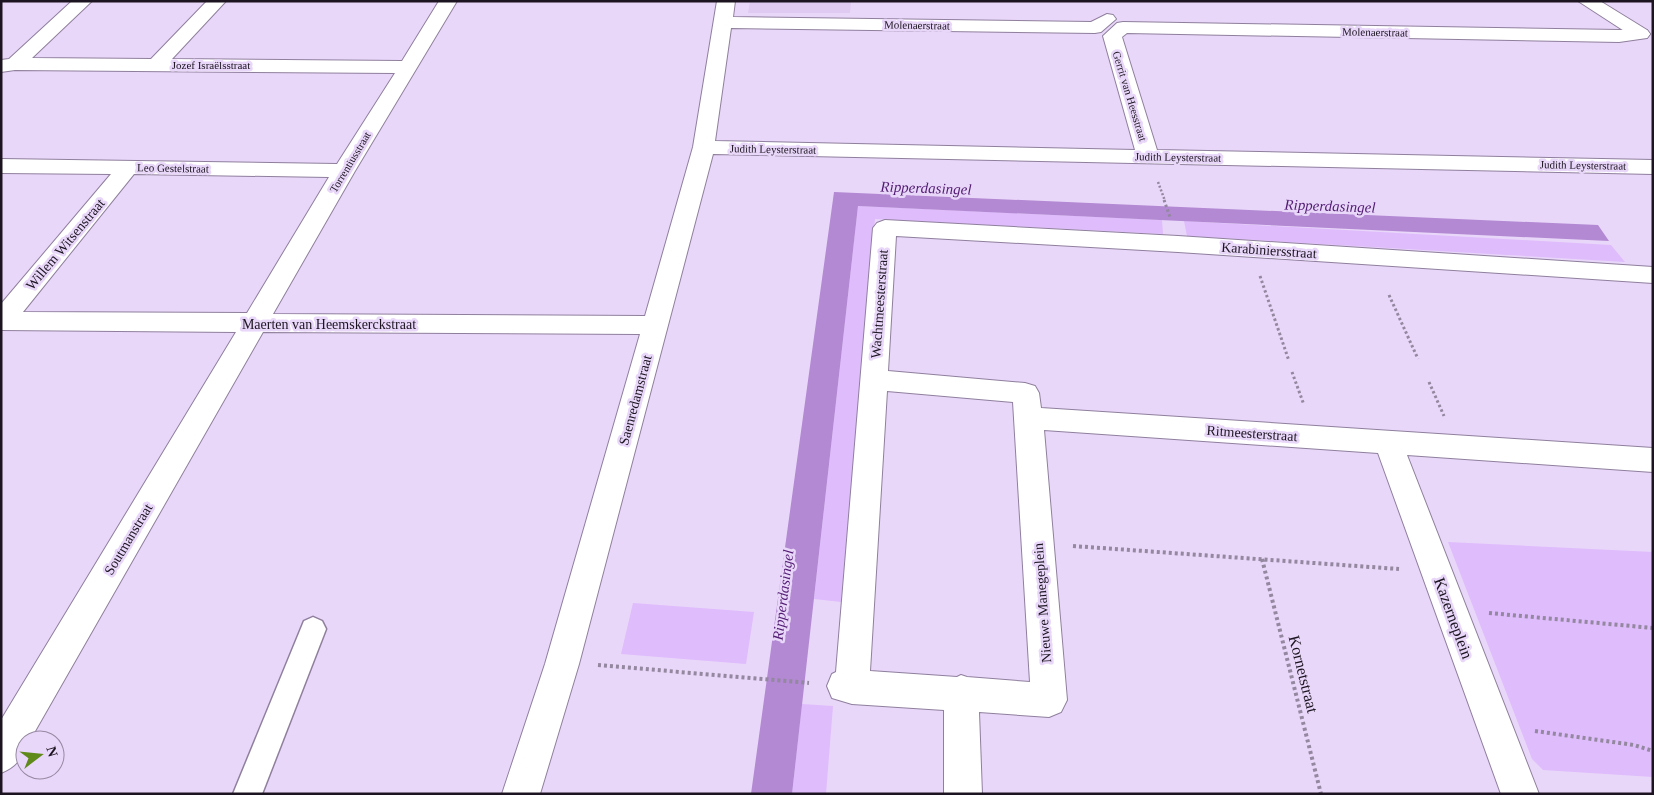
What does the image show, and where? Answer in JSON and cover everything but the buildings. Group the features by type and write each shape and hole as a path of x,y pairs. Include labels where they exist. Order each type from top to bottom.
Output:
{"street":[{"path":"8,65 83,1"},
{"path":"156,65 217,1"},
{"name":"Torrentiusstraat","path":"255,324 344,171 448,1"},
{"name":"Saenredamstraat","path":"521,794 562,664 704,147 726,1"},
{"name":"Gerrit van Heesstraat","path":"1101,1 1148,156"},
{"path":"1587,1 1647,39"},
{"path":"1609,1 1647,39"},
{"name":"Molenaerstraat","path":"724,22 1609,36 1647,39"},
{"name":"Jozef Israëlsstraat","path":"8,65 408,67"},
{"name":"Judith Leysterstraat","path":"704,147 1653,167"},
{"name":"Leo Gestelstraat","path":"1,166 344,171"},
{"name":"Willem Witsenstraat","path":"1,321 128,168"},
{"name":"Karabiniersstraat","path":"885,228 1653,275"},
{"name":"Wachtmeesterstraat","path":"874,380 885,228"},
{"name":"Maerten van Heemskerckstraat","path":"1,321 656,325"},
{"name":"Soutmanstraat","path":"1,755 255,324"},
{"path":"848,687 874,380 1025,393 1029,418"},
{"name":"Ritmeesterstraat","path":"1029,418 1653,460"},
{"name":"Nieuwe Manegeplein","path":"848,687 960,692 1049,700 1029,418"},
{"name":"Kazerneplein","path":"1388,442 1520,794"},
{"path":"960,692 963,794"}],"lane":[{"path":"247,794 313,629"}],"path":[{"path":"1251,249 1289,361"},
{"path":"1389,294 1418,359"},
{"path":"1038,544 1437,572"},
{"name":"Kornetstraat","path":"1262,560 1321,794"},
{"path":"1451,609 1653,628"},
{"path":"590,665 848,687"},
{"path":"1494,725 1634,745 1653,751"}],"shaded area":[{"path":"750,1 851,1 850,13 748,13"},
{"path":"858,206 1162,220 1163,234 875,219 841,602 814,599"},
{"path":"1184,221 1611,245 1625,262 1187,236"},
{"path":"1448,542 1653,552 1653,777 1543,770 1532,759"},
{"path":"633,603 754,612 746,664 621,654"},
{"path":"802,704 833,706 826,794 792,794"}],"water":[{"name":"Ripperdasingel","path":"834,192 1598,225 1609,241 858,206 792,794 751,794"}]}
